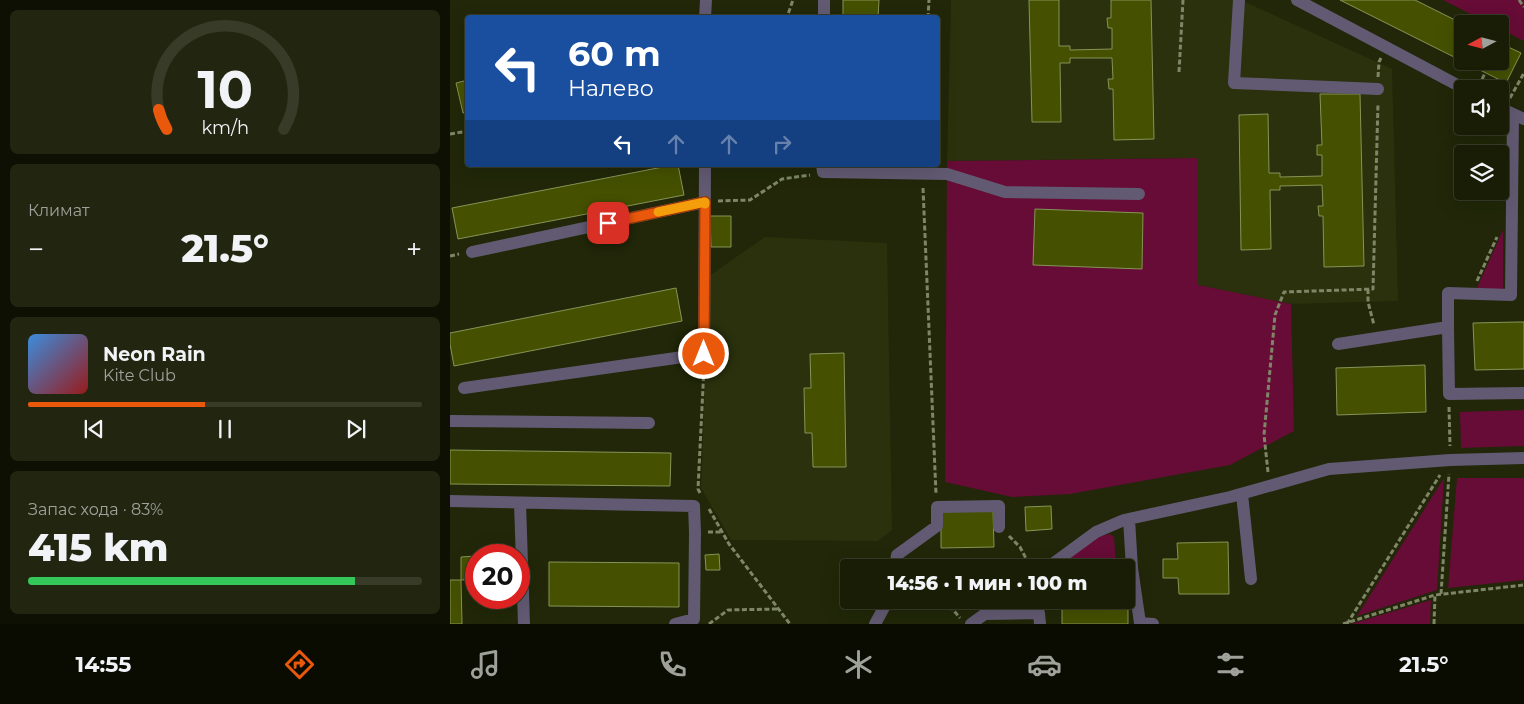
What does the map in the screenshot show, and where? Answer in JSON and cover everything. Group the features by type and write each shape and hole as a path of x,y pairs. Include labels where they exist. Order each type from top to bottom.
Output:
{"lane":[{"path":"705,15 706,0"},
{"path":"824,0 824,15"},
{"path":"1239,0 1234,83 1378,89"},
{"path":"1297,0 1454,83"},
{"path":"1510,113 1511,295 1448,293 1449,394 1524,393"},
{"path":"464,388 704,354 705,167"},
{"path":"822,169 947,174 1006,192 1139,194"},
{"path":"472,252 705,202"},
{"path":"1338,344 1448,327"},
{"path":"450,422 649,423"},
{"path":"1059,559 1096,532 1129,519 1242,494 1329,469 1450,460 1524,458"},
{"path":"1242,494 1251,579"},
{"path":"450,501 694,506 694,619 675,624"},
{"path":"520,503 524,624"},
{"path":"896,559 897,555 937,526 937,507 999,506 999,527"},
{"path":"1129,519 1129,559"},
{"path":"1135,598 1140,623 1153,624"},
{"path":"875,624 883,609"},
{"path":"971,624 992,609"},
{"path":"985,614 1039,613 1040,624"}],"path":[{"path":"787,15 793,0"},
{"path":"928,15 929,0"},
{"path":"1179,0 1183,5"},
{"path":"1179,72 1183,0"},
{"path":"1519,0 1524,7"},
{"path":"1270,486 1264,435 1275,315 1284,292 1373,289 1379,62 1387,47"},
{"path":"1482,80 1485,73"},
{"path":"1510,113 1524,73"},
{"path":"450,134 465,131"},
{"path":"705,202 750,200 782,179 822,169"},
{"path":"923,173 937,507"},
{"path":"1471,293 1498,233"},
{"path":"1368,289 1368,302 1378,338"},
{"path":"703,498 698,489 704,354"},
{"path":"1441,594 1450,460 1449,394"},
{"path":"1348,623 1450,460"},
{"path":"708,506 729,544 790,624"},
{"path":"1020,547 1026,559"},
{"path":"1343,624 1435,595 1524,585"},
{"path":"1434,624 1435,595"},
{"path":"709,624 728,610 779,609"},
{"path":"952,609 966,624"}],"shaded area":[{"path":"951,0 1241,0 1392,69 1398,301 1291,304 1198,285 1198,158 947,161"},
{"path":"1443,0 1524,0 1524,41 1509,34 1509,15 1472,15"},
{"path":"1198,158 1198,285 1291,304 1294,431 1230,465 1070,494 1012,497 945,482 947,161"},
{"path":"1503,230 1503,290 1476,290"},
{"path":"765,237 887,243 892,530 878,541 731,540 701,488 709,276"},
{"path":"1524,410 1524,446 1461,448 1460,412"},
{"path":"1444,478 1437,590 1357,616"},
{"path":"1457,478 1524,478 1524,580 1448,588"},
{"path":"1110,534 1114,537 1116,559 1065,559 1096,537"},
{"path":"1431,600 1430,624 1351,624"}],"building":[{"path":"843,0 879,0 878,15 843,15"},
{"path":"1029,0 1059,0 1059,46 1070,46 1070,50 1112,49 1112,28 1108,28 1107,18 1111,18 1111,0 1151,0 1154,139 1114,140 1113,89 1109,89 1108,79 1113,79 1112,58 1070,58 1070,63 1060,63 1061,122 1032,122"},
{"path":"1340,0 1415,0 1454,20 1454,57"},
{"path":"1509,47 1521,53 1508,80 1500,80 1480,70 1509,70"},
{"path":"465,81 465,113 463,113 456,83"},
{"path":"1320,94 1360,94 1364,266 1324,267 1323,216 1319,216 1318,206 1323,206 1322,185 1280,186 1280,190 1270,190 1271,249 1241,250 1239,115 1268,114 1269,173 1280,173 1280,177 1322,176 1322,155 1317,155 1317,145 1322,145"},
{"path":"663,167 678,167 684,195 458,239 452,208"},
{"path":"1035,209 1143,213 1142,269 1033,265"},
{"path":"710,216 731,216 731,247 711,247"},
{"path":"676,288 682,321 454,366 450,333"},
{"path":"1524,322 1524,369 1475,370 1473,323"},
{"path":"844,353 846,467 813,467 812,433 805,433 804,388 811,388 810,354"},
{"path":"1425,365 1426,412 1337,415 1336,368"},
{"path":"450,450 671,453 670,486 450,484"},
{"path":"1051,506 1052,529 1026,531 1025,507"},
{"path":"993,510 994,547 941,548 941,511"},
{"path":"1228,542 1229,594 1179,594 1178,578 1163,578 1163,559 1178,559 1177,543"},
{"path":"719,554 720,570 706,570 705,555"},
{"path":"461,557 465,557 465,580 461,580"},
{"path":"549,562 679,563 679,607 549,606"},
{"path":"450,580 461,580 462,624 450,624"},
{"path":"1062,609 1128,609 1128,624 1062,624"}],"slow traffic":[{"path":"658,212 705,202 705,204"}],"route":[{"path":"608,223 705,202 704,354"}]}
